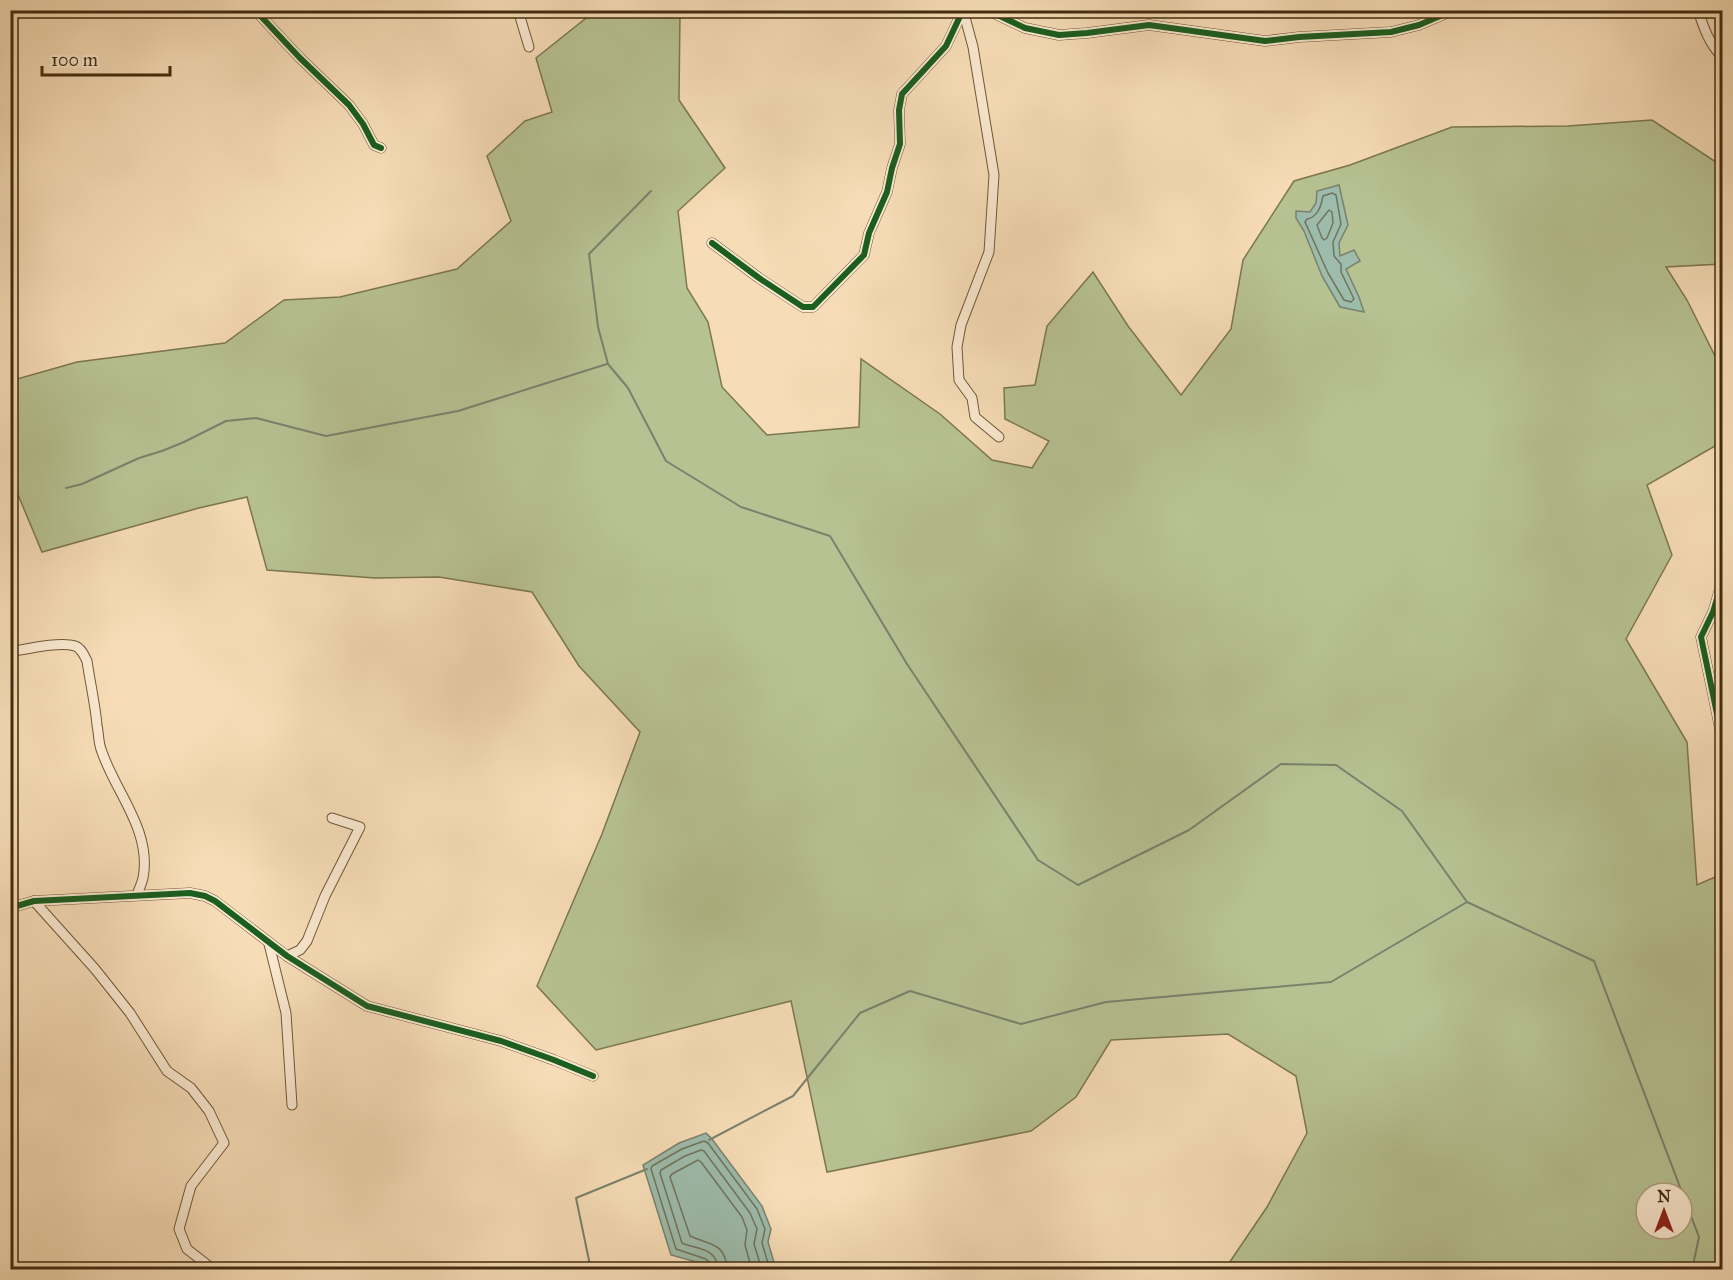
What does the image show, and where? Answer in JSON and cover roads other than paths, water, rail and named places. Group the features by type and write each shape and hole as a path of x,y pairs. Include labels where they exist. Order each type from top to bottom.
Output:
{"street":[{"path":"255,10 349,105 363,124 374,145 381,148"},
{"path":"518,10 530,47"},
{"path":"712,243 803,307 813,307 864,255 869,233 887,192 900,144 899,110 902,94 946,46 963,10"},
{"path":"963,10 973,47 994,175 989,252 961,325 957,347 959,380 972,398 975,417 999,437"},
{"path":"987,10 1025,28 1059,35 1149,25 1264,41 1391,32 1419,25 1454,10"},
{"path":"1698,10 1706,35 1722,57"},
{"path":"1722,582 1713,612 1701,637 1722,738"},
{"path":"10,652 67,645 75,646 84,654 98,724 98,741 141,839 144,855 143,877 137,895"},
{"path":"287,956 300,950 307,940 325,896 360,827 332,818"},
{"path":"10,908 34,901 190,893 205,896 215,901 269,944 367,1006 501,1041 593,1076"},
{"path":"34,901 129,1012 167,1071 191,1088 215,1121 224,1143 191,1186 179,1229 187,1249 214,1269"},
{"path":"269,944 286,1013 292,1105"}],"water":[{"path":"1339,185 1348,225 1339,243 1340,256 1354,250 1360,261 1346,269 1364,312 1340,307 1322,276 1304,231 1296,218 1296,211 1310,212 1316,203 1317,191"},
{"path":"706,1133 762,1206 771,1229 768,1242 776,1269 704,1269 704,1264 671,1255 643,1165 679,1143"}],"waterway":[{"path":"651,191 589,254 598,327 608,364 628,388 666,461 741,507 830,536 907,664 1038,860 1078,885 1189,830 1281,764 1336,765 1402,811 1467,902"},
{"path":"66,488 82,484 139,458 184,442 226,421 256,418 326,436 458,411 607,364"},
{"path":"709,1140 793,1096 860,1013 910,991 1021,1024 1106,1002 1331,982 1467,902 1594,961 1699,1237 1692,1270"},
{"path":"591,1270 576,1198 647,1169"}]}
